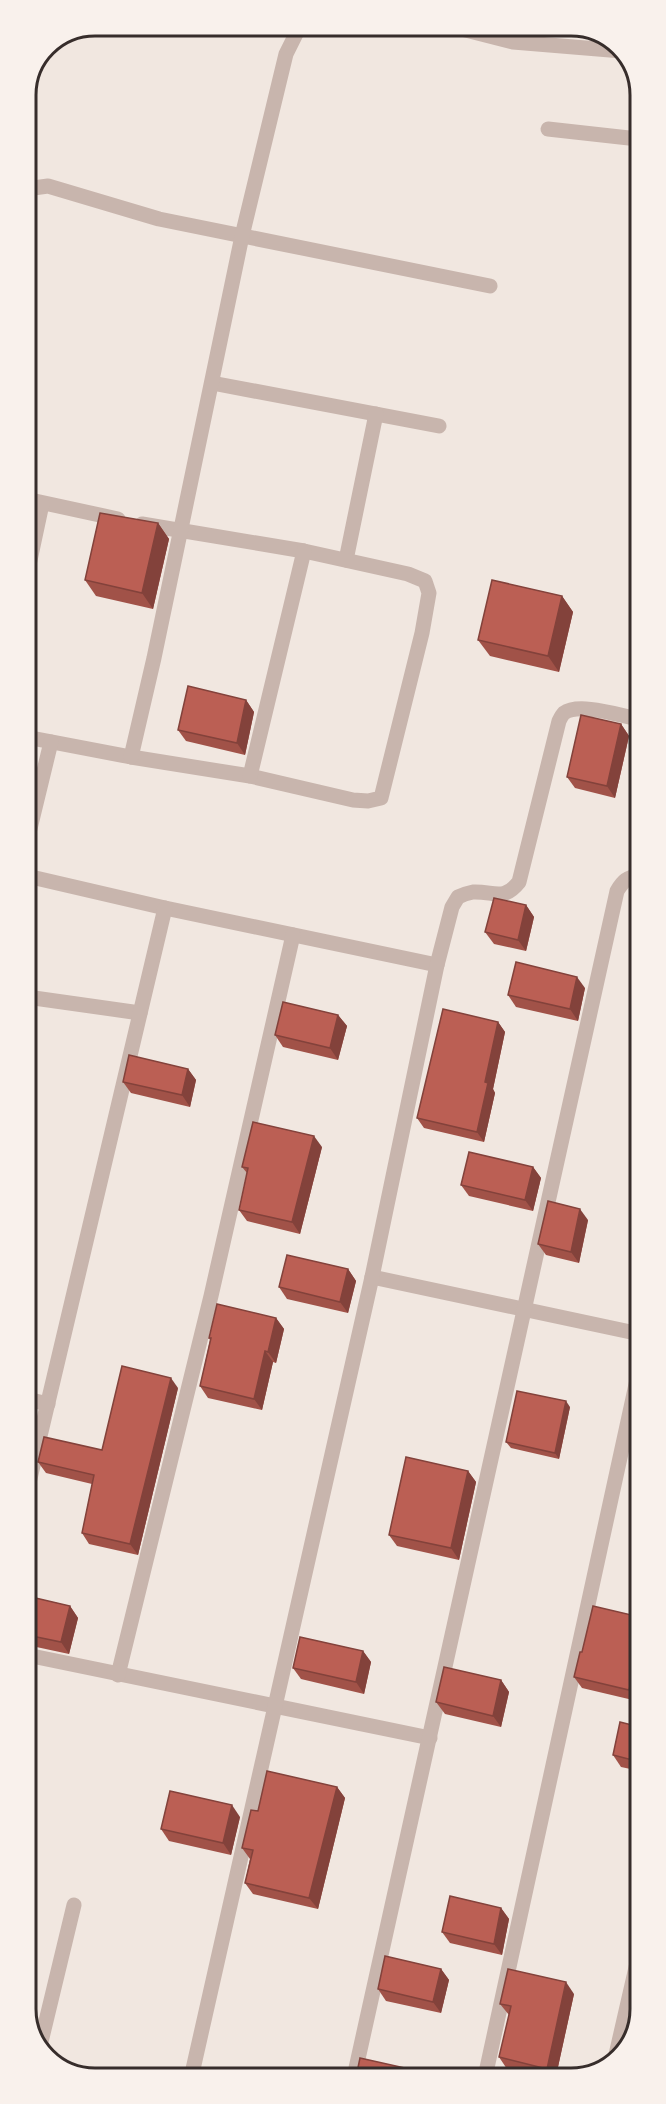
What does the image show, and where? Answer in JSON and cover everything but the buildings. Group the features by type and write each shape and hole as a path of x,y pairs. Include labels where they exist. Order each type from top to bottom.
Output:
{"street":[{"path":"131,757 181,532 242,236 286,54 295,36"},
{"path":"498,36 513,42 609,50"},
{"path":"548,129 630,139"},
{"path":"36,188 48,186 159,219 490,286"},
{"path":"212,383 439,426"},
{"path":"346,560 376,414"},
{"path":"36,502 181,532 304,551 408,574 424,581 429,593 422,633 381,798 368,801 353,800 250,776 36,739"},
{"path":"36,532 42,504"},
{"path":"250,776 304,551"},
{"path":"193,2068 372,1277 437,965 452,907 458,897 471,892 504,895 512,891 519,882 559,721 564,713 584,708 630,717"},
{"path":"36,806 51,742"},
{"path":"356,2068 617,891 622,882 630,877"},
{"path":"36,878 165,908 437,965"},
{"path":"36,1454 165,908"},
{"path":"118,1675 211,1296 293,935"},
{"path":"36,998 140,1013"},
{"path":"372,1277 630,1332"},
{"path":"36,1401 48,1404"},
{"path":"487,2068 630,1412"},
{"path":"36,1657 430,1738"},
{"path":"42,2036 74,1905"},
{"path":"618,2044 630,1994"}]}
